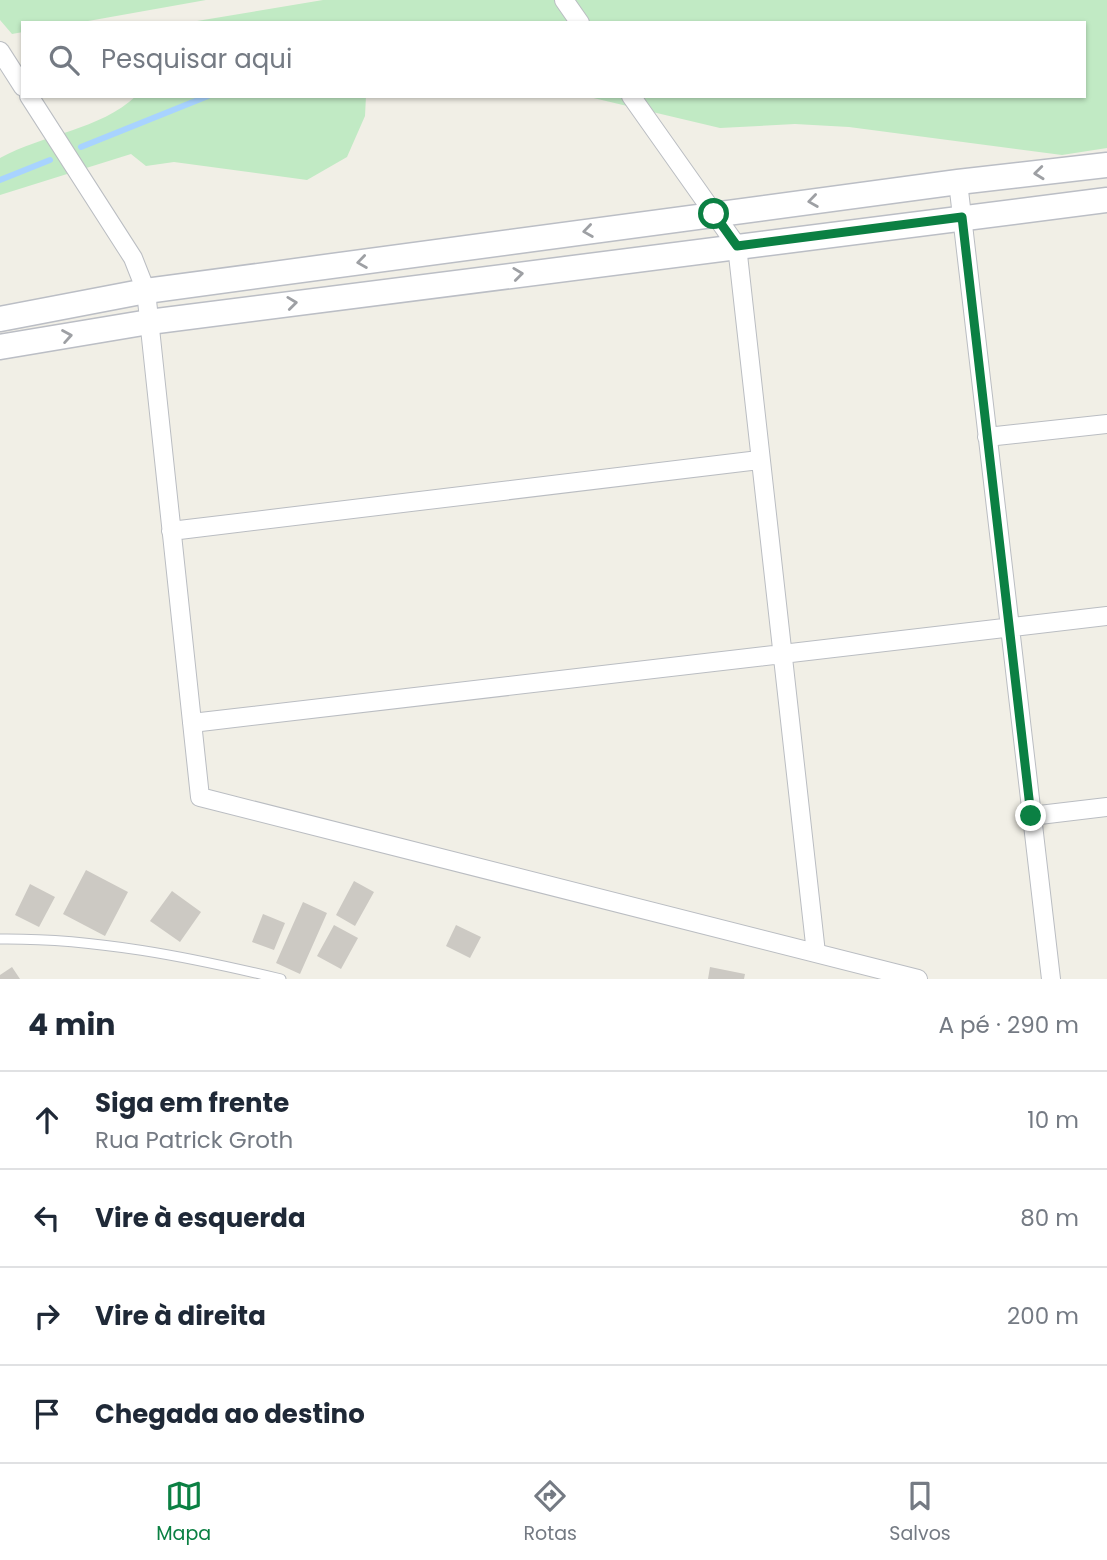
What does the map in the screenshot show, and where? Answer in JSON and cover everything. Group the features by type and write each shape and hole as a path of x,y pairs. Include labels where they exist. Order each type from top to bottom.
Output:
{"street":[{"path":"564,0 579,21"},
{"path":"0,51 21,84"},
{"path":"30,98 133,258 146,291 200,797 918,979"},
{"path":"632,98 737,246 816,953"},
{"path":"0,319 146,291 958,182 1107,165"},
{"path":"958,182 1051,979"},
{"path":"0,348 149,322 1107,200"},
{"path":"988,437 1107,424"},
{"path":"171,531 759,460"},
{"path":"192,723 1107,616"},
{"path":"1031,816 1107,807"}],"lane":[{"path":"0,939 41,939 148,950 281,979"}],"green space":[{"path":"0,0 206,0 88,21 21,21 21,32 12,34 0,20"},
{"path":"323,0 1107,0 1107,148 1062,155 849,127 795,124 720,128 593,98 1086,98 1086,21 197,21"},
{"path":"133,98 366,98 365,116 347,157 307,180 174,162 146,166 131,154 0,195 0,158 106,117"}],"building":[{"path":"86,870 128,892 105,936 63,914"},
{"path":"354,881 374,892 355,926 336,915"},
{"path":"30,884 55,897 39,927 15,915"},
{"path":"172,891 201,912 180,942 150,921"},
{"path":"303,902 327,913 300,974 276,963"},
{"path":"263,914 285,923 274,950 252,942"},
{"path":"334,925 358,938 341,969 317,956"},
{"path":"456,925 481,937 470,958 446,946"},
{"path":"12,967 20,979 0,979 0,975"},
{"path":"710,967 745,974 744,979 708,979"}],"waterway":[{"path":"81,147 203,98"},
{"path":"0,180 50,160"}],"route":[{"path":"714,214 737,246 962,217 1031,816"}]}
